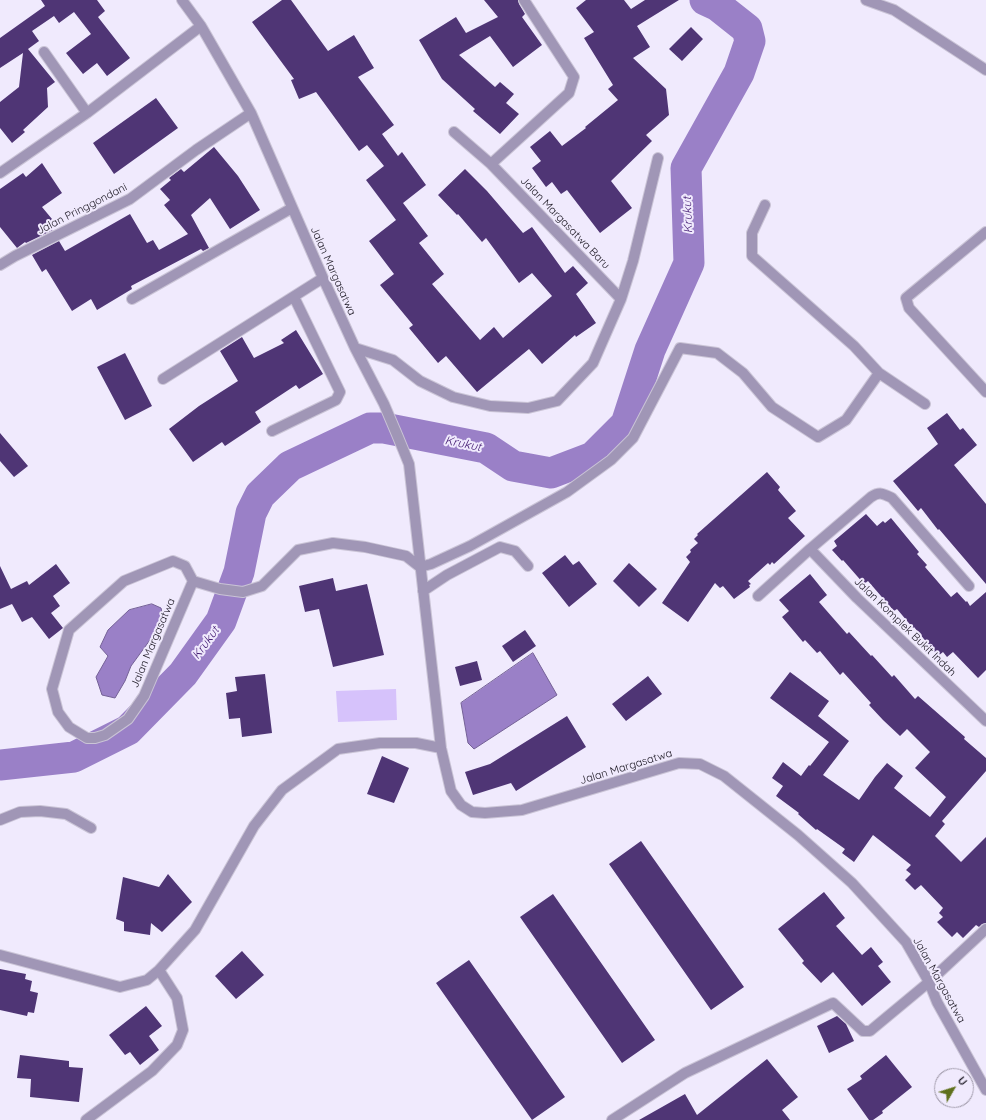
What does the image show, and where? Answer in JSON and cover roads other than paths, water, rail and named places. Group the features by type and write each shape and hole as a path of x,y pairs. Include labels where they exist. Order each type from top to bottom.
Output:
{"street":[{"name":"Jalan Margasatwa","path":"182,0 201,26 251,113 322,278 355,348 384,404 409,464 441,748 451,791 461,805 472,812 485,813 522,810 679,763 700,764 724,776 798,835 852,883 906,942 929,982 937,1002 986,1090"},
{"path":"491,164 569,93 574,77 524,0"},
{"path":"866,0 894,10 986,70"},
{"path":"0,173 86,112 201,26"},
{"path":"44,52 86,112"},
{"name":"Jalan Pringgondani","path":"0,265 15,256 130,199 196,150 251,113"},
{"name":"Jalan Margasatwa Baru","path":"454,132 491,164 621,299"},
{"path":"355,348 393,360 420,381 453,397 490,406 528,408 557,402 593,363 621,299 634,261 658,158"},
{"path":"765,205 752,233 752,256 854,346 879,373 925,404"},
{"path":"132,299 292,208"},
{"path":"986,234 906,298 909,308 986,392"},
{"path":"162,379 322,278"},
{"path":"272,430 336,400 340,392 294,297"},
{"path":"192,581 220,589 243,592 262,586 298,550 333,543 365,547 406,556 420,566 431,564 470,546 567,492 611,460 633,438 680,348 718,353 743,373 772,407 818,437 846,420 879,373"},
{"path":"758,596 810,548 871,496 877,493 884,494 892,498 969,586"},
{"path":"423,591 447,575 500,547 515,551 528,566"},
{"name":"Jalan Komplek Bukit Indah","path":"810,548 857,598 986,721"},
{"name":"Jalan Margasatwa","path":"173,561 185,566 192,581 144,696 128,718 105,735 96,738 87,738 69,727 58,712 52,689 69,630 124,581 173,561"},
{"path":"0,955 120,987 148,980 195,930 254,826 282,790 338,749 380,743 416,743 441,748"},
{"path":"0,820 20,812 40,811 66,814 91,828"},
{"path":"612,1120 685,1073 833,1002 863,1031 870,1031 929,982 986,929"},
{"path":"86,1120 152,1071 177,1045 183,1030 177,998 159,970"}],"waterway":[{"name":"Krukut","path":"0,765 74,757 128,730 183,674 221,621 239,572 251,513 260,495 290,466 370,428 384,428 486,448 513,466 551,473 593,457 626,424 650,350 689,263 686,168 739,73 750,41 747,29 718,6 705,0"}]}
